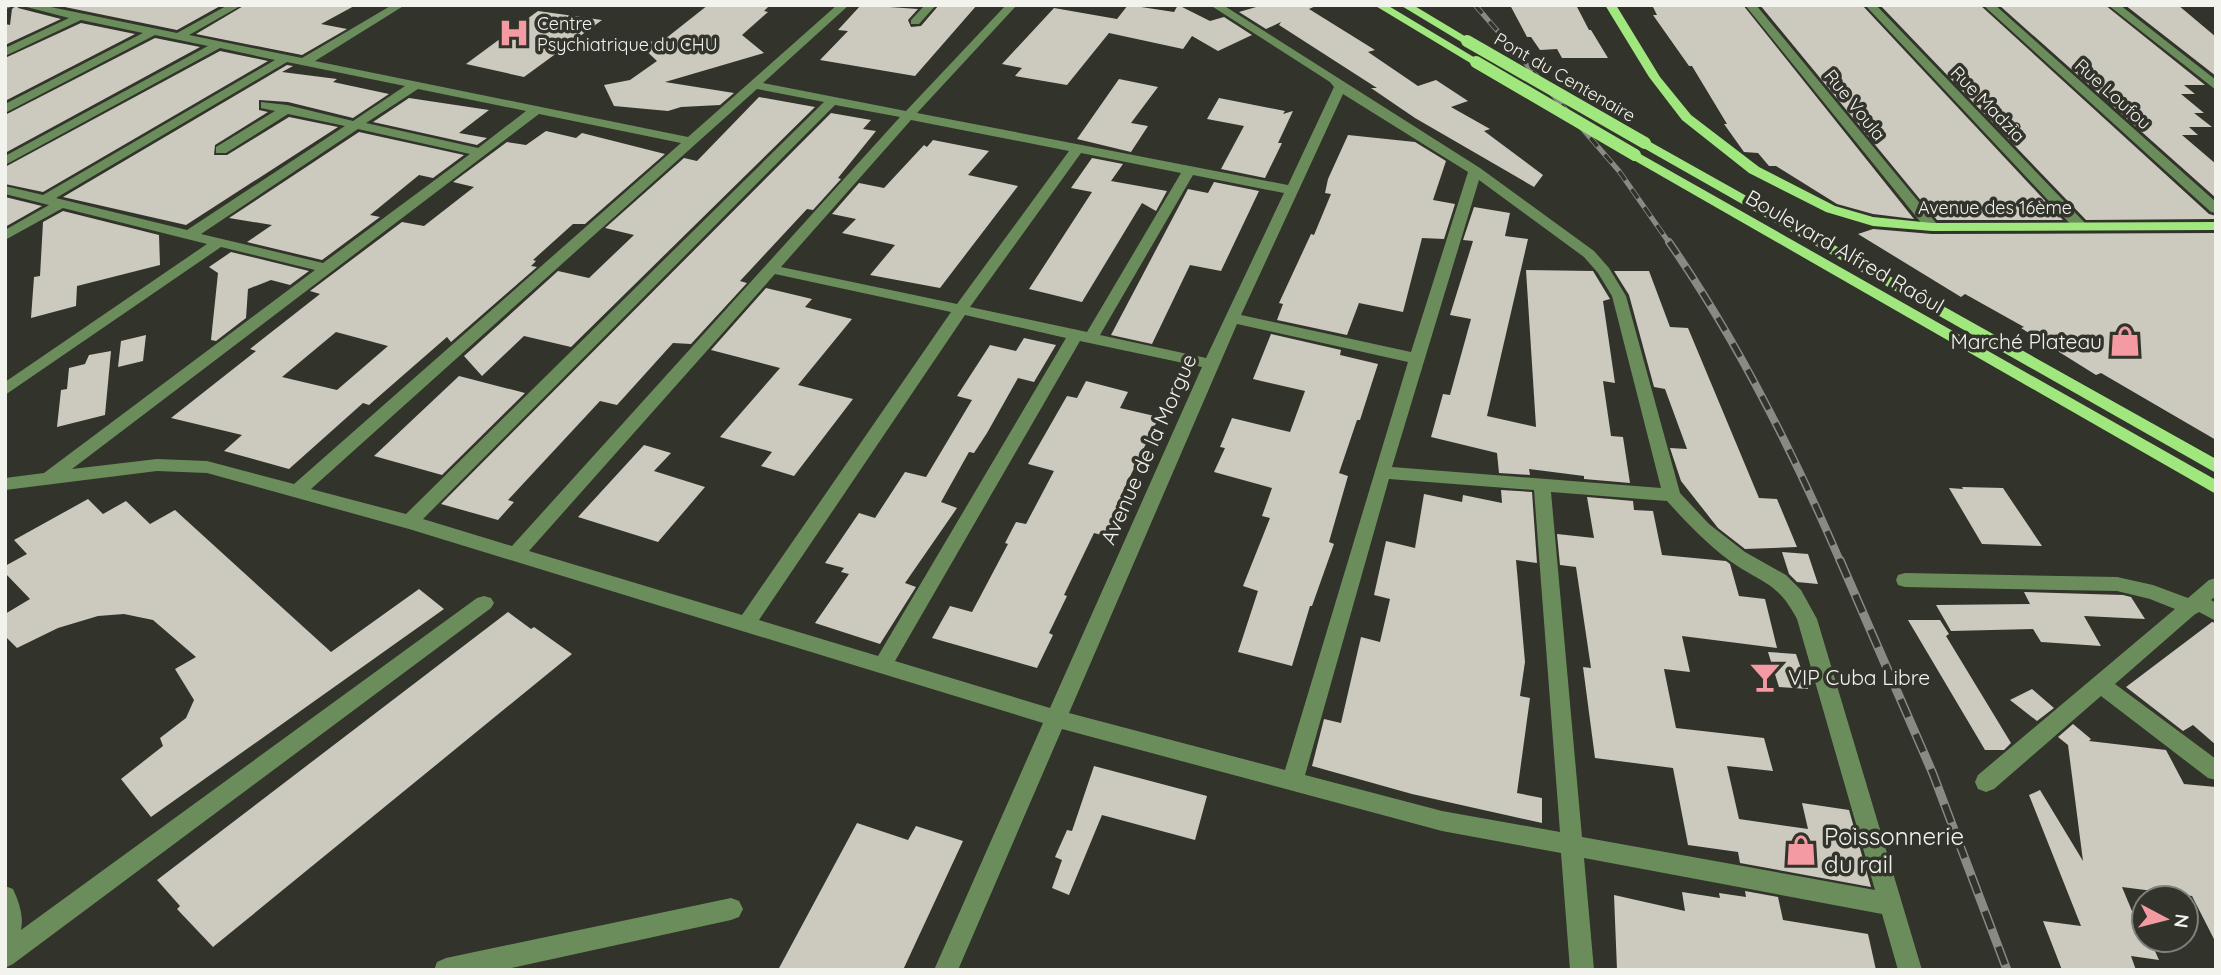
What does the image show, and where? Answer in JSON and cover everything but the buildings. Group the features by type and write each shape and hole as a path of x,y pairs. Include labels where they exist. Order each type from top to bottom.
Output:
{"main road":[{"name":"Pont du Centenaire","path":"1379,5 1476,62 1640,149"},
{"name":"Pont du Centenaire","path":"1405,5 1640,149"},
{"name":"Avenue des 16ème","path":"1610,5 1671,100 1695,126 1721,148 1782,185 1853,217 1889,225 1932,227 2216,226"},
{"name":"Boulevard Alfred Raôul","path":"1640,149 2216,467"},
{"name":"Boulevard Alfred Raôul","path":"1640,149 2216,488"}],"street":[{"path":"24,5 690,141"},
{"path":"177,37 237,5"},
{"path":"303,63 400,5"},
{"path":"299,490 844,5"},
{"path":"915,22 931,5"},
{"path":"516,554 907,117 1012,5"},
{"path":"1215,5 1335,79 1340,87 1475,171 1589,254 1604,271 1619,296 1672,495 1703,528 1738,557 1779,580 1794,595 1807,619 1910,970"},
{"name":"Rue Voula","path":"1750,5 1932,227"},
{"name":"Rue Madzia","path":"1870,5 2081,227"},
{"name":"Rue Loufou","path":"1988,5 2216,209"},
{"path":"2113,5 2216,86"},
{"path":"5,54 79,17"},
{"path":"5,109 153,33"},
{"path":"5,161 219,45"},
{"path":"44,200 284,59"},
{"path":"753,85 1290,190"},
{"path":"188,236 414,86"},
{"name":"Avenue de la Morgue","path":"946,970 1211,364 1340,87"},
{"path":"409,522 831,102"},
{"path":"265,105 480,152"},
{"path":"221,150 287,109"},
{"path":"46,480 536,110"},
{"path":"747,623 960,311 1077,149"},
{"path":"883,665 1083,337 1189,171"},
{"path":"1293,780 1382,472 1475,171"},
{"path":"5,190 324,268"},
{"path":"5,236 60,204"},
{"path":"5,390 217,243"},
{"path":"772,269 1211,364"},
{"path":"1232,318 1419,359"},
{"path":"5,484 157,465 188,464 299,490 409,522 1055,718 1443,821 1891,904"},
{"path":"1382,472 1672,495"},
{"path":"1542,486 1582,970"},
{"path":"1905,580 2117,583 2216,613"},
{"path":"1986,782 2195,605 2216,584"},
{"path":"5,956 484,603"},
{"path":"2101,685 2216,771"},
{"path":"5,897 11,921 5,950"},
{"path":"446,970 732,909"}],"railway":[{"path":"1475,5 1619,171 1670,244"},
{"path":"1669,242 1741,357 1803,479 1840,561"},
{"path":"1840,560 1933,774 2007,970"}],"place":[{"name":"Centre Psychiatrique du CHU","path":"514,33"},
{"name":"Marché Plateau","path":"2125,341"},
{"name":"VIP Cuba Libre","path":"1765,677"},
{"name":"Poissonnerie du rail","path":"1801,850"}]}
